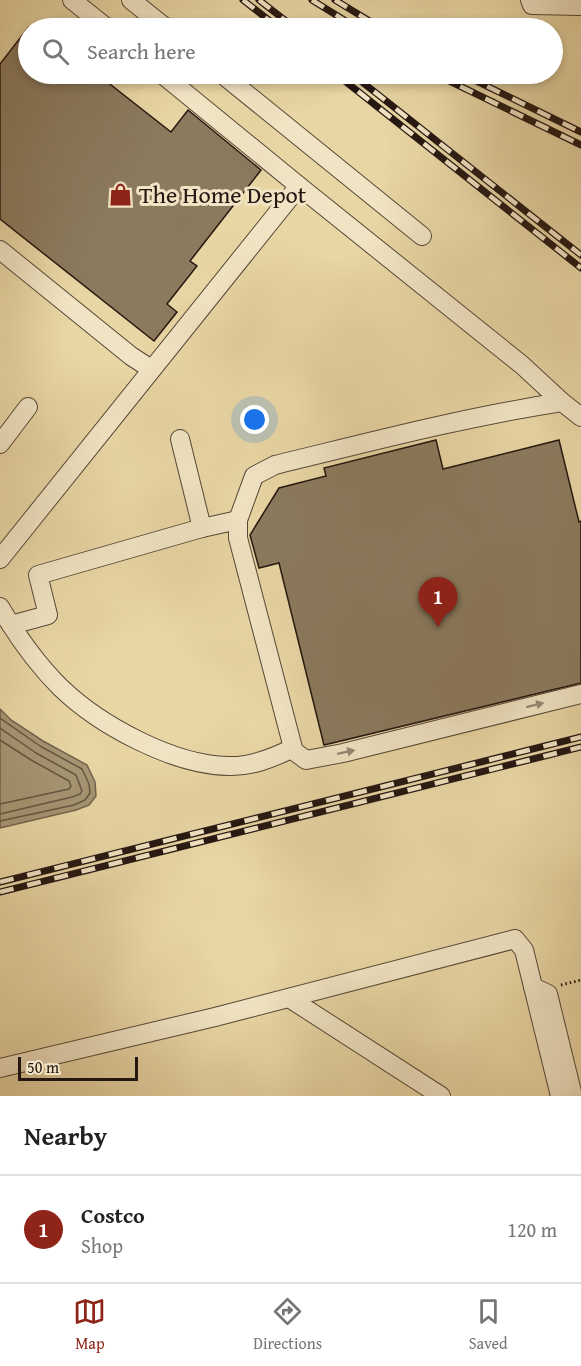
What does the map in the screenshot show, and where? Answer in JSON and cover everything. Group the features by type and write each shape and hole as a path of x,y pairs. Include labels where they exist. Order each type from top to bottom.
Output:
{"lane":[{"path":"72,0 94,18"},
{"path":"131,0 154,18"},
{"path":"530,0 532,5 581,6"},
{"path":"174,84 522,365 581,417"},
{"path":"234,84 422,236"},
{"path":"0,559 299,186"},
{"path":"0,250 131,356 152,369"},
{"path":"291,749 293,748 238,538 238,520 254,476 275,465 441,425 562,402"},
{"path":"0,444 28,407"},
{"path":"180,438 202,528"},
{"path":"11,625 48,615 38,575 202,528 238,520"},
{"path":"0,607 19,640 60,687 118,731 184,758 226,766 262,762 291,749"},
{"path":"291,749 306,760 343,753 581,694"},
{"path":"0,1068 289,998 515,939 524,950 560,1096"},
{"path":"533,987 549,994 573,1096"},
{"path":"289,998 441,1096"}],"path":[{"path":"561,985 581,980"}],"water":[{"path":"0,709 11,720 43,741 87,765 95,782 96,796 89,805 0,828"}],"building":[{"name":"The Home Depot","path":"18,41 18,84 110,84 171,132 188,110 261,170 190,261 197,266 167,304 177,312 154,341 0,219 0,64"},
{"path":"436,440 443,469 559,440 579,522 581,521 581,683 324,745 279,563 259,568 250,535 279,488 326,476 324,468"}],"railway":[{"path":"243,0 266,18"},
{"path":"259,0 282,18"},
{"path":"312,0 341,18"},
{"path":"335,0 365,18"},
{"path":"349,84 581,268"},
{"path":"365,84 581,255"},
{"path":"456,84 581,145"},
{"path":"483,84 581,132"},
{"path":"0,882 581,737"},
{"path":"0,892 581,747"}],"place":[{"name":"The Home Depot","path":"121,194"},
{"name":"Costco","path":"438,627"}]}
